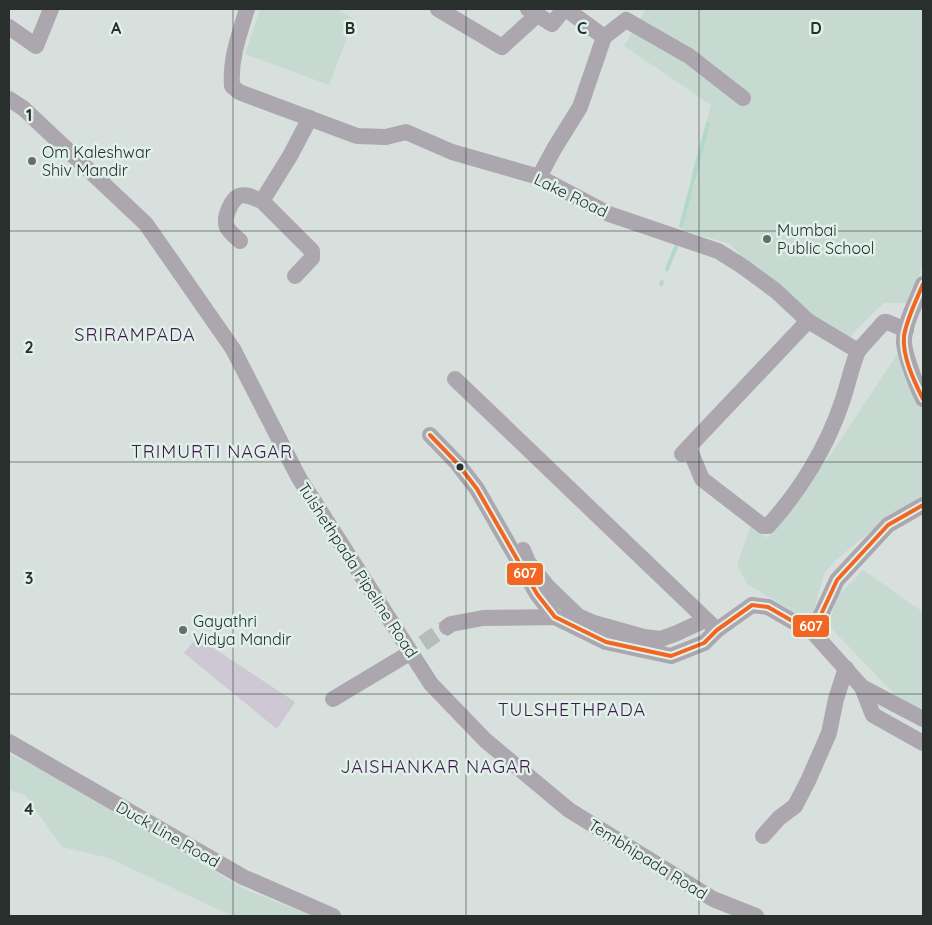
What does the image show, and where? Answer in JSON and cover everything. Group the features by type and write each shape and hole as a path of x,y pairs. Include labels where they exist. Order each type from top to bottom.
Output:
{"street":[{"path":"9,27 36,46 51,9"},
{"name":"Lake Road","path":"247,9 233,55 231,69 232,86 239,92 357,136 386,137 406,132 452,152 540,177 609,214 718,251 776,291 808,322 858,351"},
{"path":"438,9 502,47 533,12 552,24 565,9 604,37"},
{"path":"540,177 554,149 580,107 604,37 626,20 689,56 743,98"},
{"name":"Tulshethpada Pipeline Road","path":"9,99 29,113 146,224 233,349 299,478 431,684 485,740 569,810"},
{"path":"262,202 310,118"},
{"path":"240,241 227,228 226,222 232,202 240,196 248,195 262,202 312,251 312,258 295,276"},
{"path":"923,284 906,330 904,344 917,387 923,399"},
{"path":"808,322 685,452 702,479 763,526 768,526 796,490 825,446 843,401 849,375 858,351 884,322 906,330"},
{"path":"455,379 711,625"},
{"path":"430,435 457,463 476,488 537,594 555,616 606,642 671,656 704,643 711,625"},
{"path":"809,628 818,621 837,580 888,525 923,505"},
{"path":"523,550 528,562 547,586 578,616 594,623 644,637 661,639 711,625 752,605 768,607 809,628 862,687 873,715 923,743"},
{"path":"447,627 451,624 483,618 555,616"},
{"path":"333,699 400,659 420,680 431,684"},
{"path":"763,836 779,818 795,806 808,781 829,733 836,699 846,668"},
{"path":"862,687 923,719"},
{"name":"Duck Line Road","path":"9,742 243,877 333,916"},
{"name":"Tembhipada Road","path":"569,810 713,899 756,916"}],"shaded area":[{"path":"260,9 337,9 354,19 329,85 245,54"},
{"path":"646,9 923,9 923,265 909,303 884,303 850,338 775,292 730,244 683,230 684,217 697,177 691,176 711,105 624,46"},
{"path":"900,350 923,408 923,499 892,513 836,560 824,574 812,617 806,619 747,584 737,565 751,525 768,538 833,451"},
{"path":"863,570 923,612 923,715 899,699 829,626 836,598"},
{"path":"197,637 295,702 277,729 184,653"},
{"path":"9,754 42,770 246,890 313,916 232,916 109,858 62,847 25,795 9,790"}],"waterway":[{"path":"681,226 708,124"},
{"path":"667,269 676,247"}],"tunnel":[{"path":"403,657 447,627"}],"transit line":[{"name":"607","path":"923,284 907,323 904,336 909,368 923,399"},
{"name":"607","path":"430,435 457,463 477,489 537,594 555,617 606,642 671,656 704,643 717,630 752,605 768,607 809,628 818,621 837,580 888,525 923,505"}],"place":[{"name":"Om Kaleshwar Shiv Mandir","path":"32,161"},
{"name":"Mumbai Public School","path":"767,239"},
{"name":"Gayathri Vidya Mandir","path":"183,630"}],"district":[{"name":"SRIRAMPADA","path":"135,334"},
{"name":"TRIMURTI NAGAR","path":"212,451"},
{"name":"TULSHETHPADA","path":"572,709"},
{"name":"JAISHANKAR NAGAR","path":"436,766"}]}
